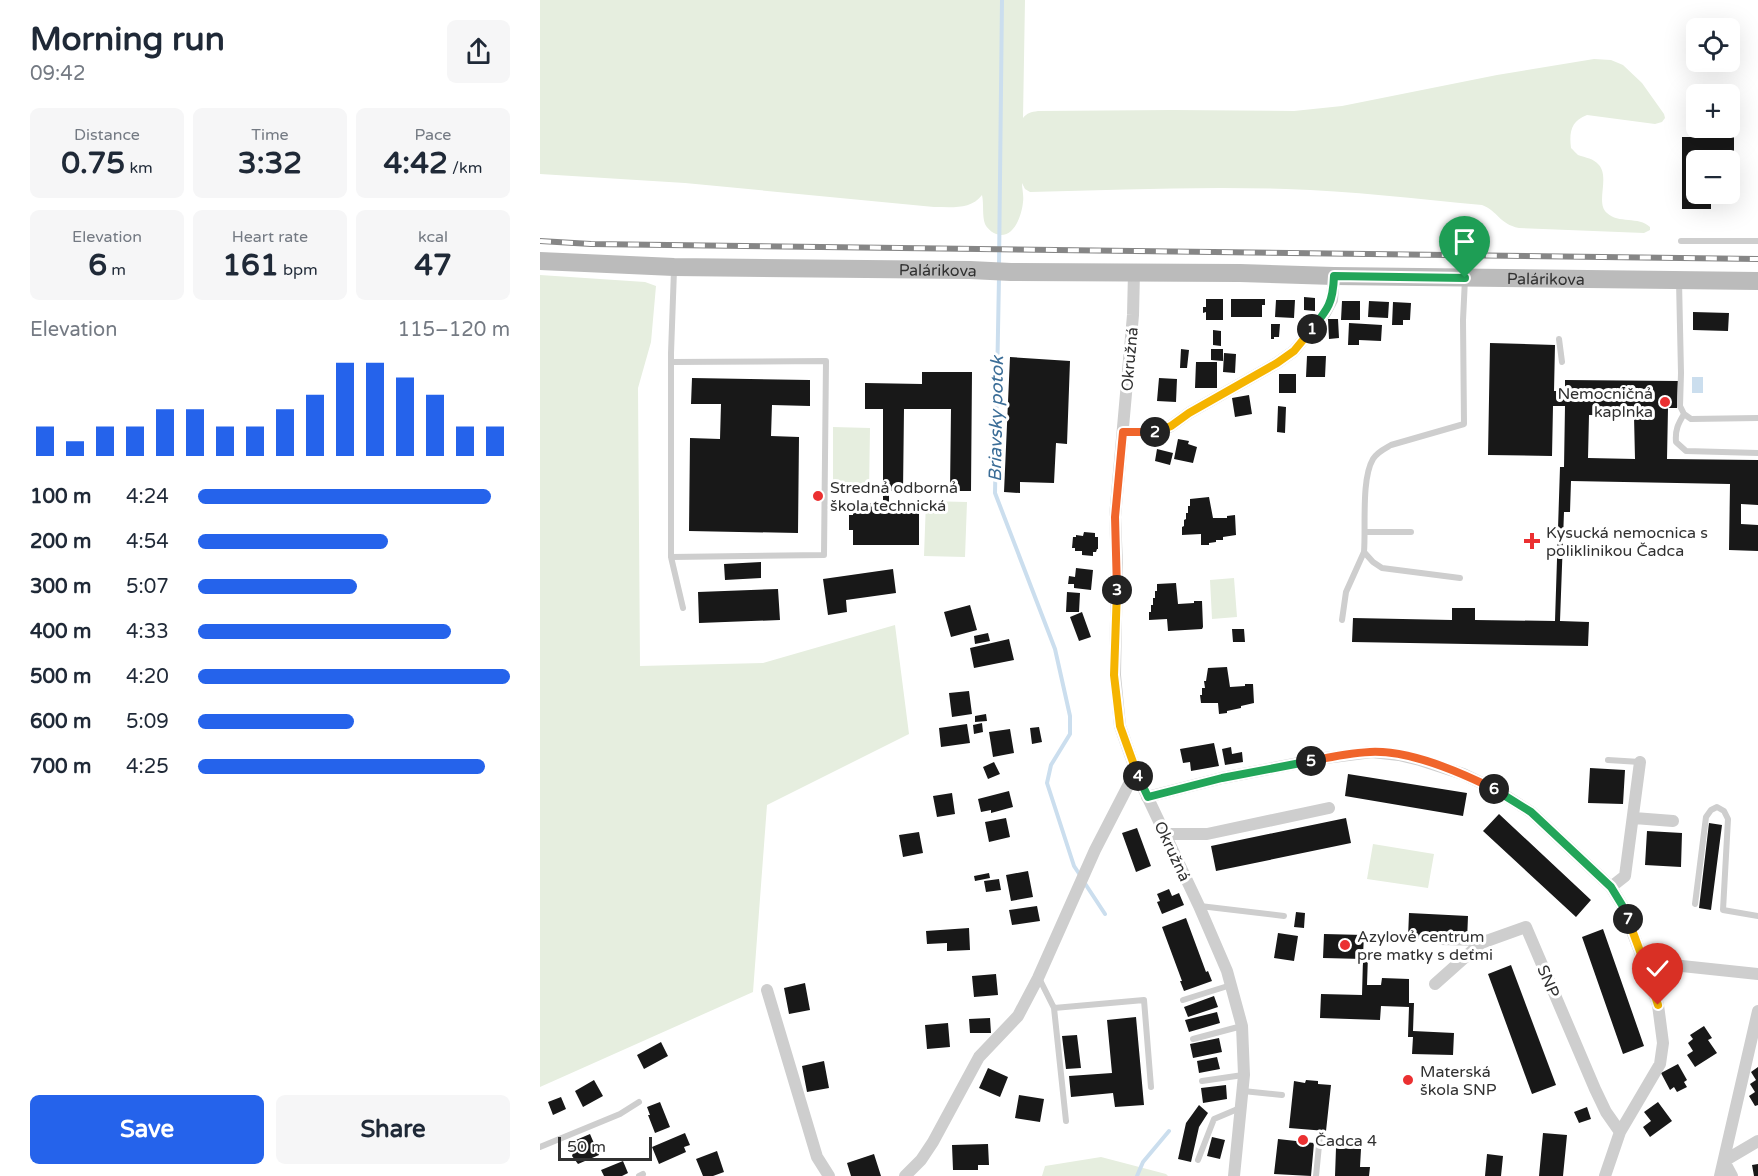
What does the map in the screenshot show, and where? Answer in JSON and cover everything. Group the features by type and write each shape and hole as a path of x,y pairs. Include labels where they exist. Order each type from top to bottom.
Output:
{"main road":[{"name":"Palárikova","path":"540,261 674,267 1758,281"}],"street":[{"name":"Okružná","path":"1134,272 1133,315 1115,517 1118,564 1114,675 1120,726 1138,777 1199,906 1231,985 1242,1026 1244,1075 1234,1176"},
{"path":"1123,432 1158,432 1171,426 1294,351 1325,313 1332,300 1334,276"},
{"path":"1148,797 1222,778 1325,758 1372,752 1420,760 1463,774 1498,791 1531,812 1611,887 1622,905 1658,1005 1663,1044 1660,1064 1620,1132 1605,1176"},
{"path":"1611,887 1625,876 1640,762"},
{"path":"905,1176 921,1160 933,1142 979,1057 1018,1016 1038,978 1095,850 1129,784 1138,777"},
{"path":"1166,834 1207,834 1329,808"},
{"path":"1634,818 1673,821"},
{"name":"SNP","path":"1435,984 1481,943 1526,927 1595,1089 1606,1112 1620,1132"},
{"path":"1644,962 1758,974"},
{"path":"767,990 817,1157 829,1176"},
{"path":"1720,1176 1758,1011"},
{"path":"1724,1161 1758,1142"},
{"path":"1724,1161 1732,1176"}],"lane":[{"path":"1681,241 1758,241"},
{"path":"674,267 671,362 671,557 683,608"},
{"path":"1342,620 1346,592 1364,552 1366,484 1373,458 1391,445 1464,424 1465,278"},
{"path":"1679,280 1680,406 1684,414 1691,419 1758,418"},
{"path":"1559,339 1562,362"},
{"path":"671,362 826,361 824,555 671,557"},
{"path":"1684,414 1675,432 1676,442 1686,451 1758,453"},
{"path":"1365,532 1411,532"},
{"path":"1364,552 1382,568 1460,579"},
{"path":"1608,760 1640,762"},
{"path":"1695,904 1706,817 1711,810 1717,807 1725,811 1728,819 1723,910 1758,916"},
{"path":"1199,906 1284,916"},
{"path":"1441,942 1481,943"},
{"path":"1038,978 1054,1008 1066,1121"},
{"path":"1183,1000 1231,985"},
{"path":"1054,1008 1144,1000 1151,1087"},
{"path":"1192,1039 1242,1026"},
{"path":"1202,1080 1244,1075"},
{"path":"1243,1091 1281,1095"},
{"path":"540,1147 620,1114 639,1102"},
{"path":"1198,1160 1214,1119 1241,1108"},
{"path":"1316,1176 1320,1135"}],"green space":[{"path":"540,0 1025,0 1023,118 1029,113 1038,111 1294,111 1342,106 1497,75 1594,59 1611,60 1623,65 1642,83 1665,118 1662,122 1655,124 1587,115 1577,120 1572,128 1571,148 1578,155 1594,161 1602,170 1602,203 1607,213 1617,218 1640,222 1650,227 1650,230 1644,233 1519,228 1507,224 1482,205 1384,195 1222,188 1030,192 1022,183 1023,200 1019,218 1010,232 1000,235 991,231 985,224 982,195 966,205 934,207 685,183 540,174"},
{"path":"540,275 645,282 656,286 651,342 638,388 640,666 763,663 895,625 909,734 767,805 753,992 540,1087"},
{"path":"833,427 870,428 869,491 833,491"},
{"path":"926,501 967,502 965,557 924,556"},
{"path":"1234,578 1237,617 1212,619 1210,580"},
{"path":"1373,844 1434,854 1428,888 1367,879"},
{"path":"1101,1157 1168,1176 1042,1176 1045,1166"}],"water":[{"path":"1692,377 1703,377 1703,393 1692,393"}],"building":[{"path":"1682,137 1734,138 1734,150 1686,150 1686,204 1711,204 1711,209 1682,209"},
{"path":"1304,297 1315,298 1315,311 1304,310"},
{"path":"1206,299 1223,299 1223,320 1206,320 1203,307 1206,307"},
{"path":"1231,299 1265,299 1265,305 1262,305 1262,317 1231,317"},
{"path":"1276,300 1295,300 1294,318 1275,317"},
{"path":"1342,301 1360,301 1360,320 1341,320"},
{"path":"1369,301 1389,302 1388,318 1368,317"},
{"path":"1393,302 1411,303 1410,320 1403,320 1403,325 1392,325"},
{"path":"1693,312 1729,313 1728,331 1693,330"},
{"path":"1328,319 1338,319 1339,338 1329,339"},
{"path":"1349,323 1382,325 1381,341 1359,340 1359,345 1348,345"},
{"path":"1271,324 1280,324 1279,337 1274,337 1274,339 1271,339"},
{"path":"1213,330 1221,331 1221,346 1213,345"},
{"path":"1490,343 1555,345 1554,391 1565,391 1565,380 1678,381 1677,408 1668,408 1667,459 1758,460 1758,505 1741,504 1741,524 1758,525 1758,551 1729,550 1730,484 1571,481 1570,512 1564,512 1560,621 1589,622 1588,646 1352,642 1353,618 1452,620 1452,608 1475,608 1475,620 1555,621 1560,467 1564,467 1565,406 1553,406 1552,456 1488,455","holes":["1589,415 1634,416 1635,459 1588,458"]},
{"path":"1181,349 1189,350 1187,368 1180,368"},
{"path":"1211,349 1223,349 1223,361 1211,360"},
{"path":"1224,353 1236,354 1235,373 1223,372"},
{"path":"1307,356 1326,356 1325,377 1306,377"},
{"path":"1010,357 1070,361 1067,444 1056,443 1054,483 1020,482 1020,493 1004,492"},
{"path":"1196,362 1217,362 1217,388 1195,388"},
{"path":"922,372 972,372 971,491 950,491 951,409 904,409 903,491 889,491 889,503 919,503 919,545 853,545 853,530 849,530 849,515 853,515 853,503 883,503 883,409 865,409 865,383 922,384"},
{"path":"1279,374 1296,374 1296,393 1279,393"},
{"path":"692,378 810,380 810,406 772,405 771,436 799,437 798,533 689,531 690,438 720,439 721,404 691,404"},
{"path":"1159,378 1177,379 1176,402 1157,401"},
{"path":"1249,395 1252,414 1235,417 1232,398"},
{"path":"1278,406 1286,407 1285,433 1277,432"},
{"path":"1178,439 1189,441 1188,444 1197,447 1193,463 1174,459"},
{"path":"1157,449 1173,453 1170,465 1155,461"},
{"path":"1209,497 1213,518 1227,518 1227,516 1235,515 1236,535 1223,537 1223,540 1216,540 1209,545 1201,545 1201,534 1182,535 1182,527 1186,513 1188,513 1188,506 1190,506 1190,499"},
{"path":"1084,532 1095,533 1095,537 1098,537 1098,549 1093,552 1093,556 1082,555 1082,551 1075,551 1075,548 1072,548 1073,537 1083,536"},
{"path":"761,562 761,578 725,580 724,564"},
{"path":"1076,568 1093,570 1091,590 1074,588 1074,584 1068,584 1069,576 1075,577"},
{"path":"893,569 896,593 846,600 847,612 828,615 823,579"},
{"path":"1176,583 1178,604 1202,601 1202,629 1168,631 1167,619 1149,620 1157,584"},
{"path":"778,589 780,620 699,623 698,592"},
{"path":"1067,592 1080,593 1079,612 1066,612"},
{"path":"970,605 977,630 951,637 944,612"},
{"path":"1082,612 1091,637 1079,641 1070,617"},
{"path":"1232,629 1244,629 1245,642 1233,642"},
{"path":"988,633 990,641 975,644 974,636"},
{"path":"1009,639 1014,660 974,668 970,648"},
{"path":"1227,667 1230,687 1253,684 1254,703 1219,714 1218,703 1201,703 1200,695 1202,695 1202,688 1205,688 1204,681 1206,681 1208,668"},
{"path":"969,691 972,714 952,717 949,693"},
{"path":"986,714 987,721 975,722 975,716"},
{"path":"982,723 983,732 974,734 973,725"},
{"path":"967,724 970,743 941,747 939,728"},
{"path":"1039,727 1042,742 1032,744 1030,728"},
{"path":"1010,729 1014,753 993,757 989,732"},
{"path":"1214,743 1219,766 1191,771 1190,762 1183,763 1180,749"},
{"path":"1231,747 1232,754 1242,752 1243,762 1225,765 1222,749"},
{"path":"994,762 1000,774 988,779 983,767"},
{"path":"1590,768 1625,770 1623,804 1588,803"},
{"path":"1348,774 1467,793 1463,816 1345,796"},
{"path":"1009,791 1013,807 991,813 991,810 981,812 978,799"},
{"path":"952,793 955,814 937,817 933,796"},
{"path":"1499,814 1591,900 1576,917 1483,831"},
{"path":"1006,818 1010,837 989,842 985,822"},
{"path":"1346,818 1351,843 1216,871 1211,846"},
{"path":"1709,823 1722,825 1711,910 1699,908"},
{"path":"1137,828 1151,866 1136,872 1122,833"},
{"path":"1647,831 1682,833 1681,867 1645,865"},
{"path":"919,832 923,853 903,857 899,835"},
{"path":"1028,871 1033,897 1011,901 1006,875"},
{"path":"989,873 990,878 975,881 974,876"},
{"path":"999,879 1001,890 986,892 984,881"},
{"path":"1169,889 1172,896 1179,893 1184,905 1162,914 1157,902 1160,901 1157,894"},
{"path":"1037,906 1040,921 1012,925 1009,910"},
{"path":"1296,912 1305,913 1304,928 1294,927"},
{"path":"1409,913 1468,916 1467,941 1408,938"},
{"path":"1186,918 1206,972 1208,971 1212,981 1184,991 1162,927"},
{"path":"969,928 970,950 947,951 947,943 927,944 926,931"},
{"path":"1603,929 1644,1046 1623,1054 1582,937"},
{"path":"1278,933 1298,936 1294,961 1274,958"},
{"path":"1324,934 1364,935 1363,955 1368,955 1367,985 1381,985 1382,978 1409,979 1409,1003 1414,1003 1413,1031 1454,1033 1453,1055 1412,1054 1413,1037 1408,1037 1409,1007 1381,1006 1380,1020 1320,1018 1321,994 1362,995 1363,959 1323,958"},
{"path":"1511,965 1556,1085 1532,1094 1488,974"},
{"path":"996,974 998,995 974,997 972,976"},
{"path":"805,983 810,1010 789,1014 784,988"},
{"path":"1214,996 1218,1007 1188,1017 1184,1007"},
{"path":"1217,1012 1220,1023 1189,1032 1185,1020"},
{"path":"1136,1017 1144,1105 1115,1107 1113,1093 1071,1097 1069,1076 1112,1073 1107,1020"},
{"path":"990,1018 991,1033 970,1033 969,1019"},
{"path":"948,1023 950,1047 927,1049 925,1025"},
{"path":"1704,1026 1712,1038 1708,1040 1717,1053 1695,1067 1687,1055 1693,1051 1688,1043 1693,1039 1690,1035"},
{"path":"1077,1035 1081,1068 1066,1069 1062,1036"},
{"path":"1219,1038 1222,1052 1193,1058 1190,1044"},
{"path":"661,1042 668,1056 644,1069 637,1055"},
{"path":"1217,1057 1220,1069 1199,1073 1197,1061"},
{"path":"824,1061 829,1088 807,1092 802,1066"},
{"path":"1678,1064 1687,1080 1684,1082 1687,1087 1677,1092 1674,1087 1670,1090 1661,1073"},
{"path":"1758,1067 1758,1105 1755,1106 1749,1096 1755,1092 1750,1084 1756,1080 1751,1072"},
{"path":"988,1068 1008,1077 1000,1097 979,1088"},
{"path":"594,1080 603,1096 583,1107 575,1091"},
{"path":"1306,1080 1331,1085 1326,1131 1289,1128 1294,1081 1305,1083"},
{"path":"1226,1085 1227,1099 1203,1103 1201,1088"},
{"path":"1019,1095 1044,1099 1040,1122 1015,1118"},
{"path":"561,1097 566,1109 553,1115 548,1102"},
{"path":"660,1102 670,1127 655,1133 647,1107"},
{"path":"1658,1102 1672,1121 1650,1137 1643,1127 1651,1121 1644,1112"},
{"path":"1199,1105 1208,1113 1199,1127 1191,1162 1178,1159 1186,1123"},
{"path":"1587,1107 1591,1119 1579,1123 1574,1112"},
{"path":"685,1133 690,1145 684,1147 686,1152 659,1164 652,1147"},
{"path":"1543,1133 1567,1135 1563,1176 1539,1176"},
{"path":"590,1134 599,1155 578,1164 572,1156 569,1143"},
{"path":"1212,1137 1225,1140 1220,1159 1207,1156"},
{"path":"1278,1139 1314,1143 1311,1176 1274,1174"},
{"path":"988,1144 989,1165 978,1165 978,1170 953,1170 952,1145"},
{"path":"1336,1148 1361,1149 1360,1167 1370,1167 1369,1176 1335,1176"},
{"path":"717,1151 724,1172 713,1176 703,1176 696,1159"},
{"path":"874,1154 881,1176 851,1176 847,1163"},
{"path":"1487,1154 1503,1156 1501,1176 1485,1176"},
{"path":"623,1161 628,1173 622,1176 604,1176 601,1170"},
{"path":"1758,1164 1758,1176 1754,1176 1752,1165"}],"waterway":[{"name":"Briavsky potok","path":"999,267 1002,0"},
{"name":"Briavsky potok","path":"999,277 995,493 1055,649 1070,716 1070,734 1051,765 1047,783 1074,866 1080,875"},
{"name":"Briavsky potok","path":"1084,882 1105,914"},
{"name":"Briavsky potok","path":"1137,1176 1143,1162 1169,1131"}],"railway":[{"path":"540,241 591,244 1758,259"}],"place":[{"name":"Nemocničná kaplnka","path":"1665,402"},
{"name":"Stredná odborná škola technická","path":"818,496"},
{"name":"Kysucká nemocnica s poliklinikou Čadca","path":"1532,541"},
{"name":"Azylové centrum pre matky s deťmi","path":"1345,945"},
{"name":"Materská škola SNP","path":"1408,1080"},
{"name":"Čadca 4","path":"1303,1140"}],"route":[{"path":"1465,278 1334,276 1332,300 1325,313 1294,351 1171,426 1158,432 1123,432 1115,517 1118,564 1114,675 1120,726 1138,777 1148,797 1222,778 1325,758 1372,752 1420,760 1463,774 1498,791 1531,812 1611,887 1622,905 1658,1005"}]}
